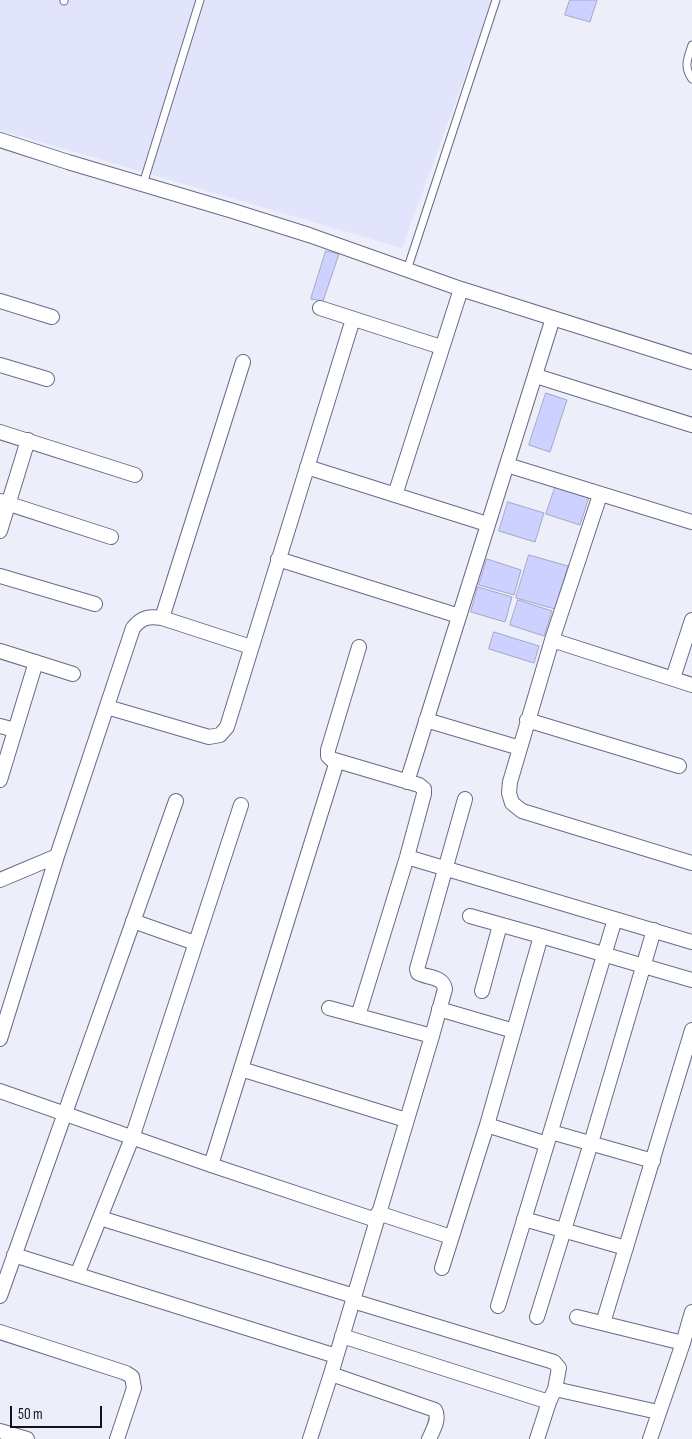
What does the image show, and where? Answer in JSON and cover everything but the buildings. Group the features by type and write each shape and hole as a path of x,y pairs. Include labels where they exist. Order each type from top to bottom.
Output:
{"street":[{"path":"0,140 309,235 461,289 692,362"},
{"path":"395,495 461,289"},
{"path":"0,301 52,318"},
{"path":"320,308 441,347"},
{"path":"407,782 553,318"},
{"path":"107,707 209,736 220,735 227,727 353,319"},
{"path":"162,618 242,362"},
{"path":"0,364 47,379"},
{"path":"536,376 692,425"},
{"path":"0,432 135,474"},
{"path":"0,530 4,503 28,440"},
{"path":"507,464 600,495 692,522"},
{"path":"307,467 487,524"},
{"path":"600,495 527,720 510,782 509,793 512,803 522,811 692,863"},
{"path":"4,503 111,537"},
{"path":"278,559 459,616"},
{"path":"0,576 95,604"},
{"path":"0,1039 5,1005 133,628 140,620 149,616 162,618 251,647"},
{"path":"673,678 692,620"},
{"path":"552,640 692,684"},
{"path":"358,1016 407,857 424,794 424,789 419,785 337,761 328,756 328,750 359,647"},
{"path":"0,651 73,674"},
{"path":"0,780 36,662"},
{"path":"426,720 520,748"},
{"path":"527,720 679,766"},
{"path":"0,726 15,730"},
{"path":"211,1165 337,761"},
{"path":"310,1439 445,989 444,984 440,980 421,975 417,969 465,799"},
{"path":"0,1296 176,801"},
{"path":"77,1275 132,1138 241,805"},
{"path":"0,880 57,856"},
{"path":"407,857 692,942"},
{"path":"470,916 692,980"},
{"path":"498,1306 616,919"},
{"path":"133,921 196,943"},
{"path":"482,991 500,926"},
{"path":"537,1317 654,930"},
{"path":"442,1268 487,1125 541,936"},
{"path":"329,1008 432,1036"},
{"path":"439,1009 514,1031"},
{"path":"603,1323 692,1030"},
{"path":"241,1069 406,1120"},
{"path":"0,1091 211,1165 377,1217 451,1237"},
{"path":"487,1125 549,1138 591,1143 653,1161"},
{"path":"100,1218 554,1362 559,1368 537,1439"},
{"path":"524,1219 626,1248"},
{"path":"14,1255 336,1356"},
{"path":"650,1439 692,1312"},
{"path":"577,1317 683,1343"},
{"path":"0,1332 126,1373 132,1377 134,1388 117,1439"},
{"path":"342,1336 552,1395 658,1412"},
{"path":"331,1374 435,1410 438,1415 429,1439"},
{"path":"0,1431 26,1439"}],"lane":[{"path":"143,184 200,0"},
{"path":"407,270 496,0"},
{"path":"692,45 687,66 687,71 692,78"}],"shaded area":[{"path":"0,0 493,0 402,248 0,130"}]}
